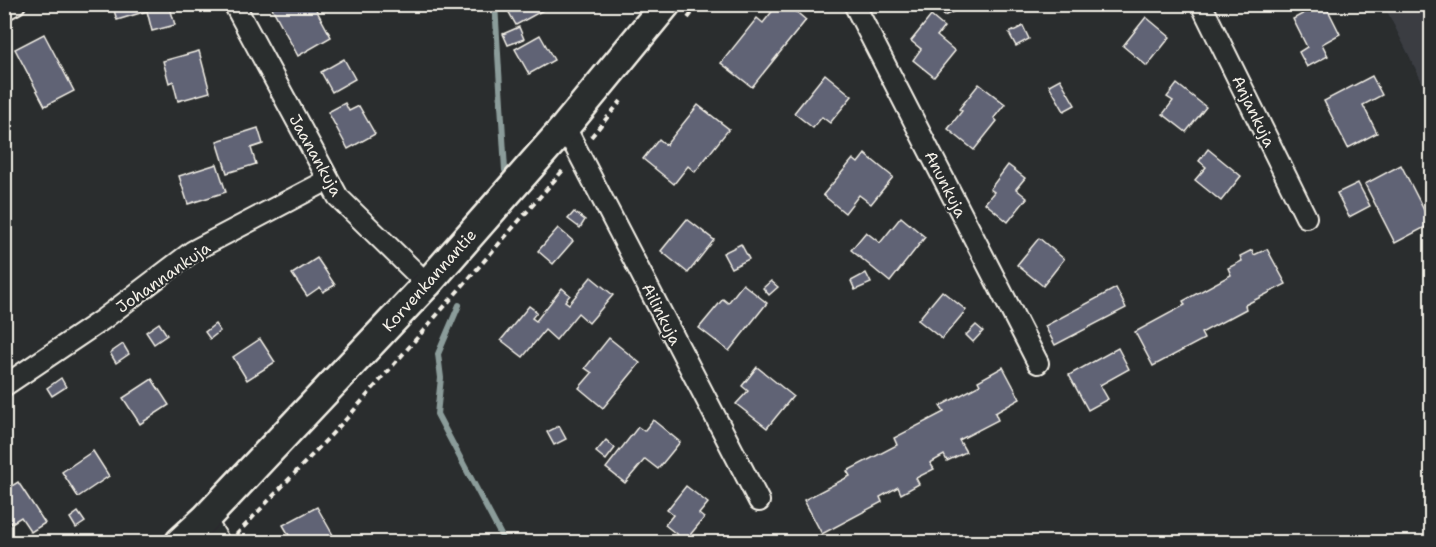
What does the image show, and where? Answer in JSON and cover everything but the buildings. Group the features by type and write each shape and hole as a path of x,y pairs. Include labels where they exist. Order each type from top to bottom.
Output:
{"main road":[{"name":"Korvenkannantie","path":"180,543 212,531 565,127 666,4"}],"street":[{"path":"4,10 15,4"},
{"name":"Jaanankuja","path":"234,4 338,197 427,284"},
{"name":"Anunkuja","path":"854,4 1038,363"},
{"name":"Anjankuja","path":"1201,4 1306,217"},
{"name":"Ailinkuja","path":"565,127 759,501"},
{"name":"Johannankuja","path":"4,386 102,320 194,251 328,180"}],"shaded area":[{"path":"1384,5 1431,5 1431,100"}],"waterway":[{"path":"495,4 505,170"},
{"path":"459,305 438,354 441,378 437,414 503,542"}]}
